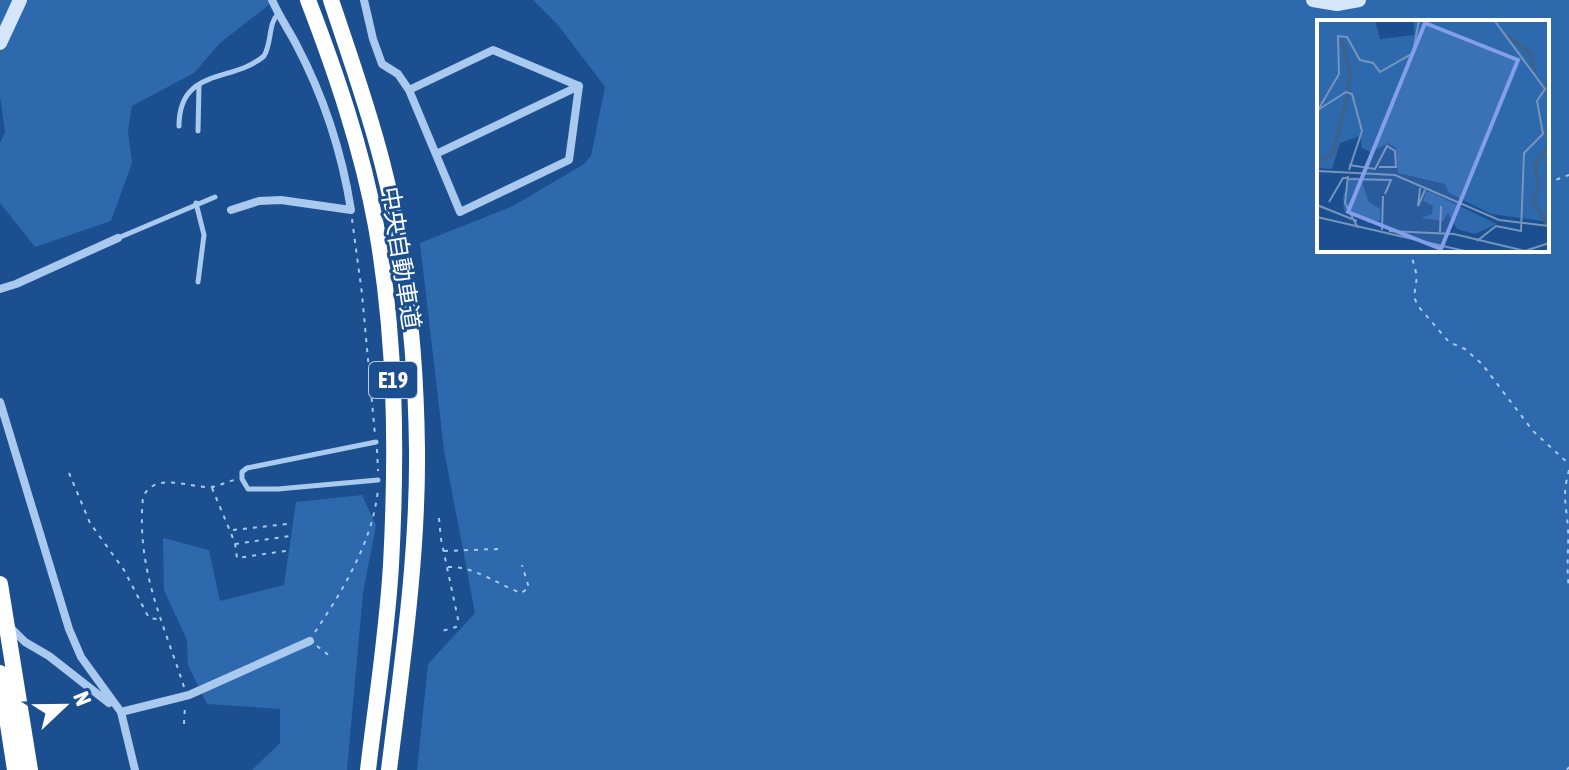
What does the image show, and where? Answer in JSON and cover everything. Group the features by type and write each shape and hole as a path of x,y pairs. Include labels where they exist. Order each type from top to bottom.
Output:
{"highway":[{"name":"中央自動車道","path":"308,0 341,93 376,225 392,368 395,448 391,567 368,770"},
{"name":"中央自動車道","path":"331,0 383,164 396,224 414,376 417,449 413,567 389,770"},
{"path":"0,584 3,620 30,770"},
{"path":"0,673 15,770"}],"street":[{"path":"0,43 20,0"},
{"path":"231,210 259,201 281,200 351,210 335,137 297,45 272,0"},
{"path":"364,0 382,64 398,74 409,90 460,212 569,160 579,86"},
{"path":"1313,0 1337,4 1359,0"},
{"path":"409,90 493,50 579,86"},
{"path":"436,154 579,86"},
{"path":"0,289 118,238"},
{"path":"0,402 69,629 81,657 121,712 135,770"},
{"path":"3,620 25,642 49,656 121,712"},
{"path":"121,712 186,695 310,641"}],"lane":[{"path":"179,126 184,96 199,85 264,56 271,37 273,18 278,14"},
{"path":"198,131 199,85"},
{"path":"118,238 215,197"},
{"path":"196,203 204,235 198,282"},
{"path":"376,442 247,468 242,472 242,479 248,489 378,480"}],"path":[{"path":"1549,182 1569,175"},
{"path":"1411,252 1417,276 1414,297 1418,306 1449,342 1465,349 1482,364 1533,431 1569,464"},
{"path":"1569,470 1563,493 1568,531 1566,568 1569,588"},
{"path":"69,473 90,523 124,570 149,618 158,619"},
{"path":"184,724 186,695 158,619 145,564 143,497 152,486 166,482 212,488 242,479"},
{"path":"212,488 235,544 237,558 292,550"},
{"path":"439,518 458,619 456,627 442,631"},
{"path":"230,531 287,524"},
{"path":"235,544 290,536"},
{"path":"444,551 498,549"},
{"path":"448,567 471,570 521,593 529,588 522,565"}],"shaded area":[{"path":"0,0 275,0 220,43 194,73 132,106 128,131 132,163 111,221 35,247 0,203 0,143 5,132 0,97"},
{"path":"533,0 1569,0 1569,770 417,770 428,664 475,613 444,450 420,243 513,206 584,164 591,156 605,87 558,25"},
{"path":"362,495 376,525 363,593 347,770 252,770 280,743 280,709 207,704 188,665 187,640 164,590 163,538 209,550 220,601 284,585 296,502"}]}
